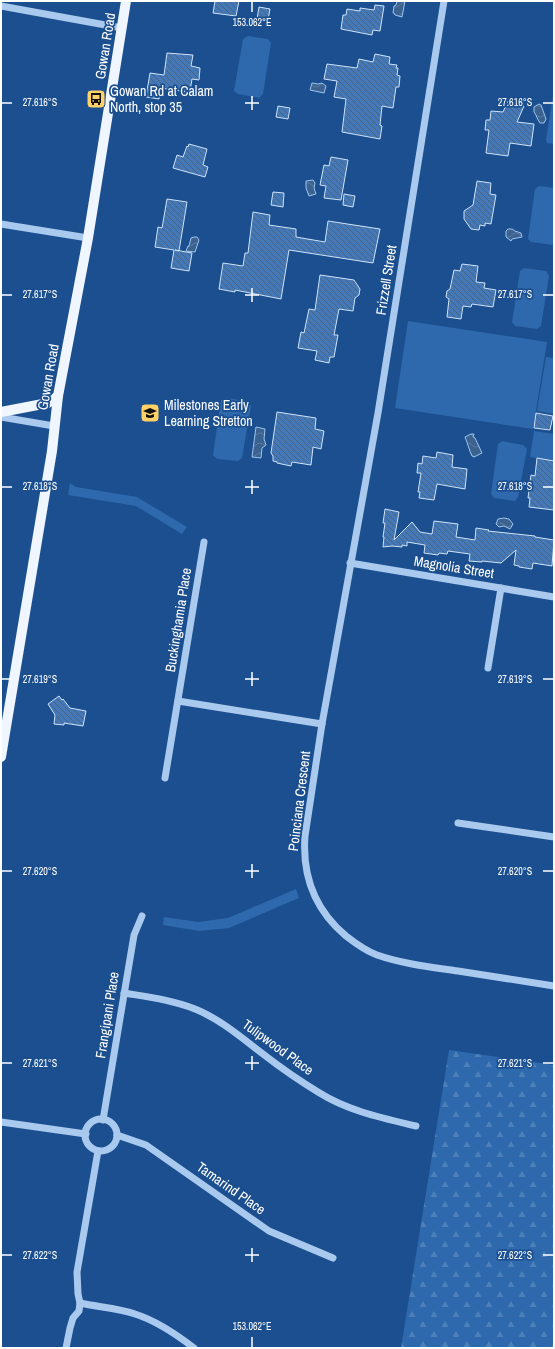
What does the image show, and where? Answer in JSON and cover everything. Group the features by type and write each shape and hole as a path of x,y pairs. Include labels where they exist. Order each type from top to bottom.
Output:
{"main road":[{"name":"Gowan Road","path":"1,757 52,451 58,396 88,238 126,1"},
{"path":"1,412 48,403 58,396"}],"street":[{"name":"Frizzell Street","path":"350,563 378,413 444,1"},
{"path":"1,6 122,28"},
{"path":"1,224 88,238"},
{"path":"1,417 54,426"},
{"name":"Buckinghamia Place","path":"165,778 204,542"},
{"name":"Magnolia Street","path":"350,563 554,596"},
{"name":"Poinciana Crescent","path":"350,563 322,724 304,852 306,872 311,888 320,907 335,927 355,943 376,955 408,963 554,986"},
{"path":"488,668 501,588"},
{"path":"178,701 322,724"},
{"path":"458,823 554,837"},
{"name":"Frangipani Place","path":"103,1120 134,935 142,916"},
{"name":"Tulipwood Place","path":"124,993 174,1002 195,1009 231,1030 320,1093 347,1107 374,1116 416,1126"},
{"path":"98,1120 103,1120 109,1121 113,1125 117,1135 116,1140 110,1149 98,1151 90,1147 86,1134 90,1125 98,1120"},
{"path":"1,1122 86,1134"},
{"name":"Tamarind Place","path":"117,1135 146,1145 269,1231 333,1258"},
{"path":"66,1348 73,1318 78,1311 80,1303 77,1272 98,1151"},
{"path":"80,1303 134,1314 155,1322 194,1348"}],"green space":[{"path":"248,36 268,39 271,43 263,94 259,98 238,94 234,91 243,39"},
{"path":"554,89 554,144 547,143 546,140"},
{"path":"539,186 554,188 554,243 552,245 531,242 528,239 535,189"},
{"path":"524,268 546,271 549,276 541,326 537,329 515,326 512,322 520,271"},
{"path":"408,321 547,342 533,429 395,408"},
{"path":"546,357 554,358 554,414 537,411"},
{"path":"226,398 247,401 251,406 242,458 238,461 217,459 213,455 221,400"},
{"path":"534,431 554,434 554,461 530,457"},
{"path":"502,441 523,445 527,449 518,497 515,501 494,498 491,494 498,444"},
{"path":"70,483 76,487 137,497 187,527 182,534 136,506 68,495"},
{"path":"296,889 299,898 229,928 199,931 163,925 164,917 198,922 228,918"},
{"path":"449,1050 554,1065 554,1348 401,1348"}],"water":[{"path":"397,1 405,1 402,17 393,13 394,6 396,5"},
{"path":"312,83 322,83 326,86 324,93 310,90"},
{"path":"539,104 541,105 546,119 544,123 540,123 534,112 534,107"},
{"path":"313,180 315,183 314,188 316,194 309,196 306,188 306,181"},
{"path":"508,229 521,233 522,237 512,239 511,241 506,237 506,231"},
{"path":"197,237 199,240 195,252 186,251 191,238"},
{"path":"256,427 265,429 264,439 266,445 262,448 261,458 252,457"},
{"path":"474,434 473,437 475,438 482,453 474,457 471,454 465,437"},
{"path":"498,519 509,519 513,524 510,529 504,526 499,527 496,524"}],"building":[{"path":"215,1 239,1 236,16 213,13"},
{"path":"375,5 384,6 380,31 373,30 372,35 341,29 343,15 346,15 347,9 360,11 360,8 374,10"},
{"path":"259,7 270,9 268,20 257,19"},
{"path":"167,53 193,55 191,66 200,68 199,80 192,79 190,91 187,90 187,92 161,88 159,99 146,97 150,73 164,75"},
{"path":"375,54 390,57 389,64 397,65 397,75 400,76 399,87 396,87 393,108 382,106 380,125 382,126 380,139 342,132 346,99 334,97 337,81 324,79 327,64 357,68 359,59 373,62"},
{"path":"509,99 524,106 517,122 534,124 531,146 510,143 508,156 486,153 489,130 485,130 486,120 490,120 491,111 503,112"},
{"path":"278,106 290,108 288,119 276,117"},
{"path":"189,144 207,149 203,165 208,167 205,177 173,168 177,155 183,157"},
{"path":"331,157 348,160 341,200 324,198 326,186 320,185 324,165 329,166"},
{"path":"477,181 491,183 490,194 496,195 491,224 485,223 485,226 480,225 479,230 471,229 464,219 464,211 473,205"},
{"path":"273,192 284,193 283,207 271,205"},
{"path":"344,194 355,196 353,207 343,205"},
{"path":"167,199 187,202 179,251 192,253 189,271 171,268 174,250 155,247 158,227 162,228"},
{"path":"253,212 270,215 269,225 296,229 296,237 325,242 328,221 380,229 373,263 289,250 281,299 235,290 235,292 219,289 223,263 243,266 245,253 248,253"},
{"path":"462,264 478,266 476,282 485,283 484,288 496,290 493,307 472,304 471,307 463,306 461,319 447,317 449,299 446,297 447,291 450,289 454,270 460,271"},
{"path":"320,275 354,280 360,289 359,295 355,298 353,311 339,309 334,335 338,335 334,357 330,357 329,363 315,360 317,351 298,348 301,332 304,333 309,309 315,310"},
{"path":"277,412 316,418 315,429 324,431 321,449 313,447 311,465 292,462 291,466 273,461 273,456 271,453"},
{"path":"536,413 553,416 550,430 534,428"},
{"path":"437,452 453,455 452,467 467,469 465,489 437,484 434,500 419,498 420,492 418,492 421,473 417,473 418,463 422,464 423,456 436,458"},
{"path":"537,458 554,461 554,510 529,507 530,498 528,498 531,475 535,476"},
{"path":"385,509 399,512 394,540 412,522 420,532 432,534 434,521 458,524 456,537 475,540 476,528 489,530 488,531 535,536 554,540 552,566 533,563 532,569 514,565 516,550 501,563 469,561 470,554 448,551 447,554 439,553 438,555 424,553 425,545 407,542 407,546 402,545 402,547 383,547 385,523 383,523"},
{"path":"59,696 70,708 86,711 83,726 64,723 64,725 54,724 55,715 48,704"}],"place":[{"name":"Gowan Rd at Calam North, stop 35","path":"96,99"},
{"name":"Milestones Early Learning Stretton","path":"150,413"}]}
